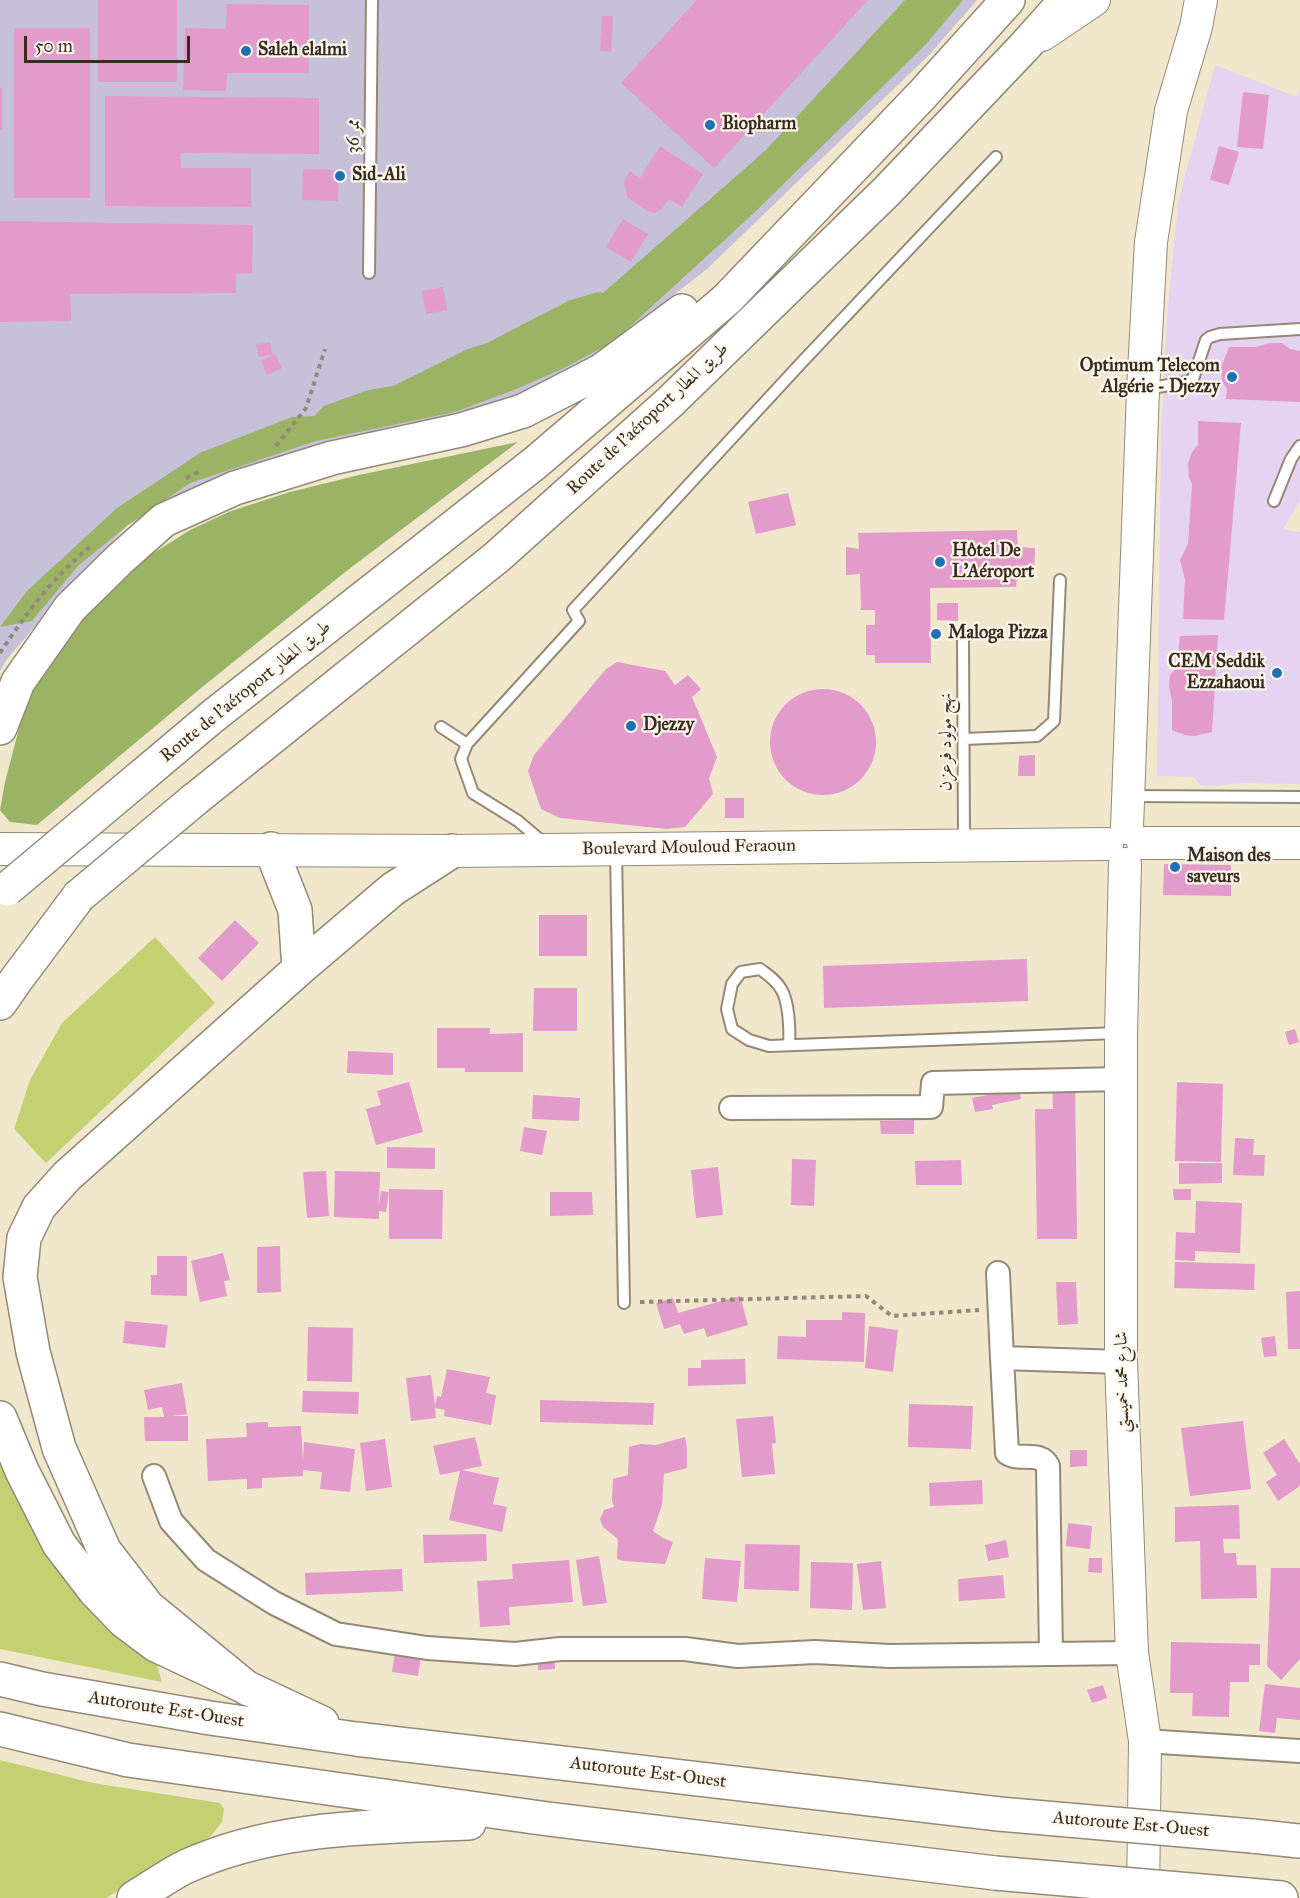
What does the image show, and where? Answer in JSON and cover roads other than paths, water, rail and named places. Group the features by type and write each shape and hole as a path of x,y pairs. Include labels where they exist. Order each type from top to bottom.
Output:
{"highway":[{"name":"Route de l'aéroport طريق المطار","path":"3,892 213,716 535,463 728,299 922,95 1008,0"},
{"name":"Route de l'aéroport طريق المطار","path":"79,896 194,800 497,557 661,410 887,190 1066,0"},
{"path":"0,728 18,682 70,608 164,520 235,488 332,458 461,429 523,411 601,371 711,289 922,95"},
{"path":"271,849 295,909 299,969"},
{"path":"248,1689 148,1607 104,1550 59,1448 33,1352 21,1277 24,1238 39,1207 67,1176 299,969 393,889 452,852"},
{"path":"0,966 79,896"},
{"path":"0,1003 79,896"},
{"path":"0,1418 22,1471 59,1544 95,1591 124,1620 156,1645 356,1739"},
{"name":"Autoroute Est-Ouest","path":"0,1679 42,1689 210,1718 356,1739 999,1814 1300,1841"},
{"path":"0,1729 128,1760 548,1819 995,1873 1281,1898"},
{"path":"134,1898 185,1868 209,1858 286,1837 341,1829 548,1819"}],"main road":[{"path":"1024,47 1094,0"},
{"name":"شارع محمد خميستي","path":"1143,1898 1145,1741 1132,1653 1121,1362 1121,1033 1126,845 1143,390 1153,231 1171,111 1197,9"},
{"name":"Boulevard Mouloud Feraoun","path":"0,849 452,852 1300,843"}],"street":[{"path":"730,1108 931,1107 933,1083 1121,1079"},
{"path":"998,1273 1007,1453 1012,1457 1039,1457 1046,1461 1048,1466 1051,1654"},
{"path":"1002,1358 1121,1362"},
{"path":"154,1476 171,1521 206,1560 274,1603 336,1634 427,1648 515,1654 560,1649 685,1649 738,1656 815,1652 890,1656 1132,1653"},
{"path":"1145,1741 1300,1751"}],"lane":[{"name":"ممر 36","path":"369,273 372,0"},
{"path":"552,850 518,821 473,793 461,759 467,744 579,621 573,610 803,361 996,157"},
{"path":"1143,390 1193,379 1206,340 1210,337 1220,334 1300,329"},
{"path":"1274,501 1291,459 1300,446"},
{"path":"964,739 1037,736 1054,721 1060,580"},
{"name":"نهج مولود فرعزن","path":"963,638 964,845"},
{"path":"441,727 467,744"},
{"path":"1128,796 1300,797"},
{"path":"615,849 624,1303"},
{"path":"789,1045 790,1028 783,991 760,969 741,972 732,984 727,1009 732,1029 749,1040 769,1046 1121,1033"}],"place":[{"name":"Saleh elalmi","path":"246,51"},
{"name":"Biopharm","path":"710,125"},
{"name":"Sid-Ali","path":"340,176"},
{"name":"Optimum Telecom Algérie - Djezzy","path":"1232,377"},
{"name":"Hôtel De L'Aéroport","path":"940,562"},
{"name":"Maloga Pizza","path":"936,634"},
{"name":"CEM Seddik Ezzahaoui","path":"1277,673"},
{"name":"Djezzy","path":"631,726"},
{"name":"Maison des saveurs","path":"1175,867"}]}
